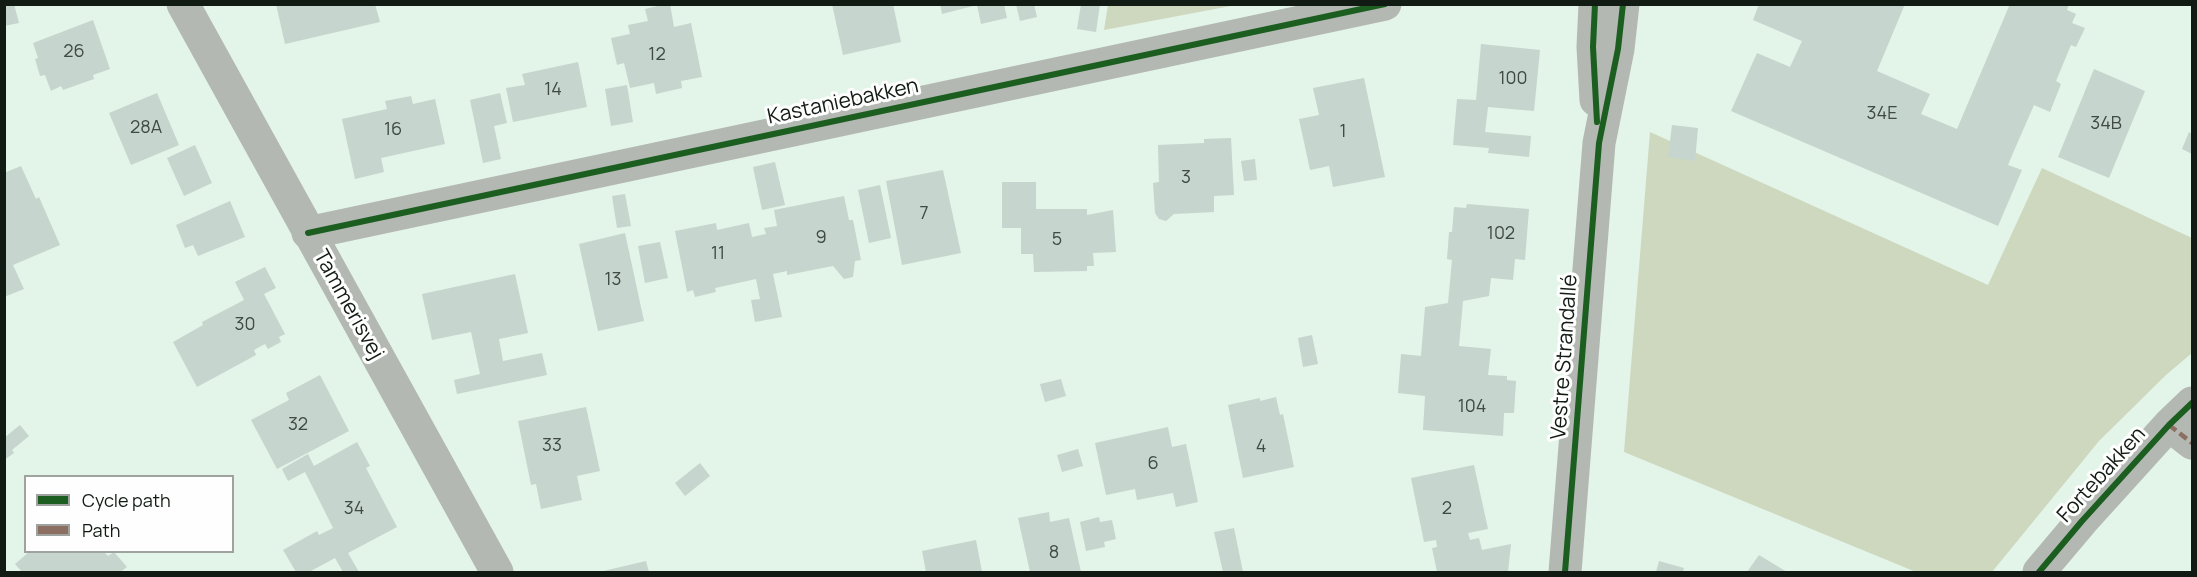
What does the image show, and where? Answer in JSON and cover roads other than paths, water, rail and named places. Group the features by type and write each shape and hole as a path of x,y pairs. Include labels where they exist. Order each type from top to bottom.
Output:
{"street":[{"name":"Tammerisvej","path":"183,4 498,573"},
{"name":"Kastaniebakken","path":"308,233 1385,4"},
{"name":"Vestre Strandallé","path":"1595,4 1593,47 1599,143"},
{"name":"Vestre Strandallé","path":"1565,573 1599,143 1618,49 1623,4"},
{"name":"Fortebakken","path":"2039,573 2082,521 2185,424"}]}
